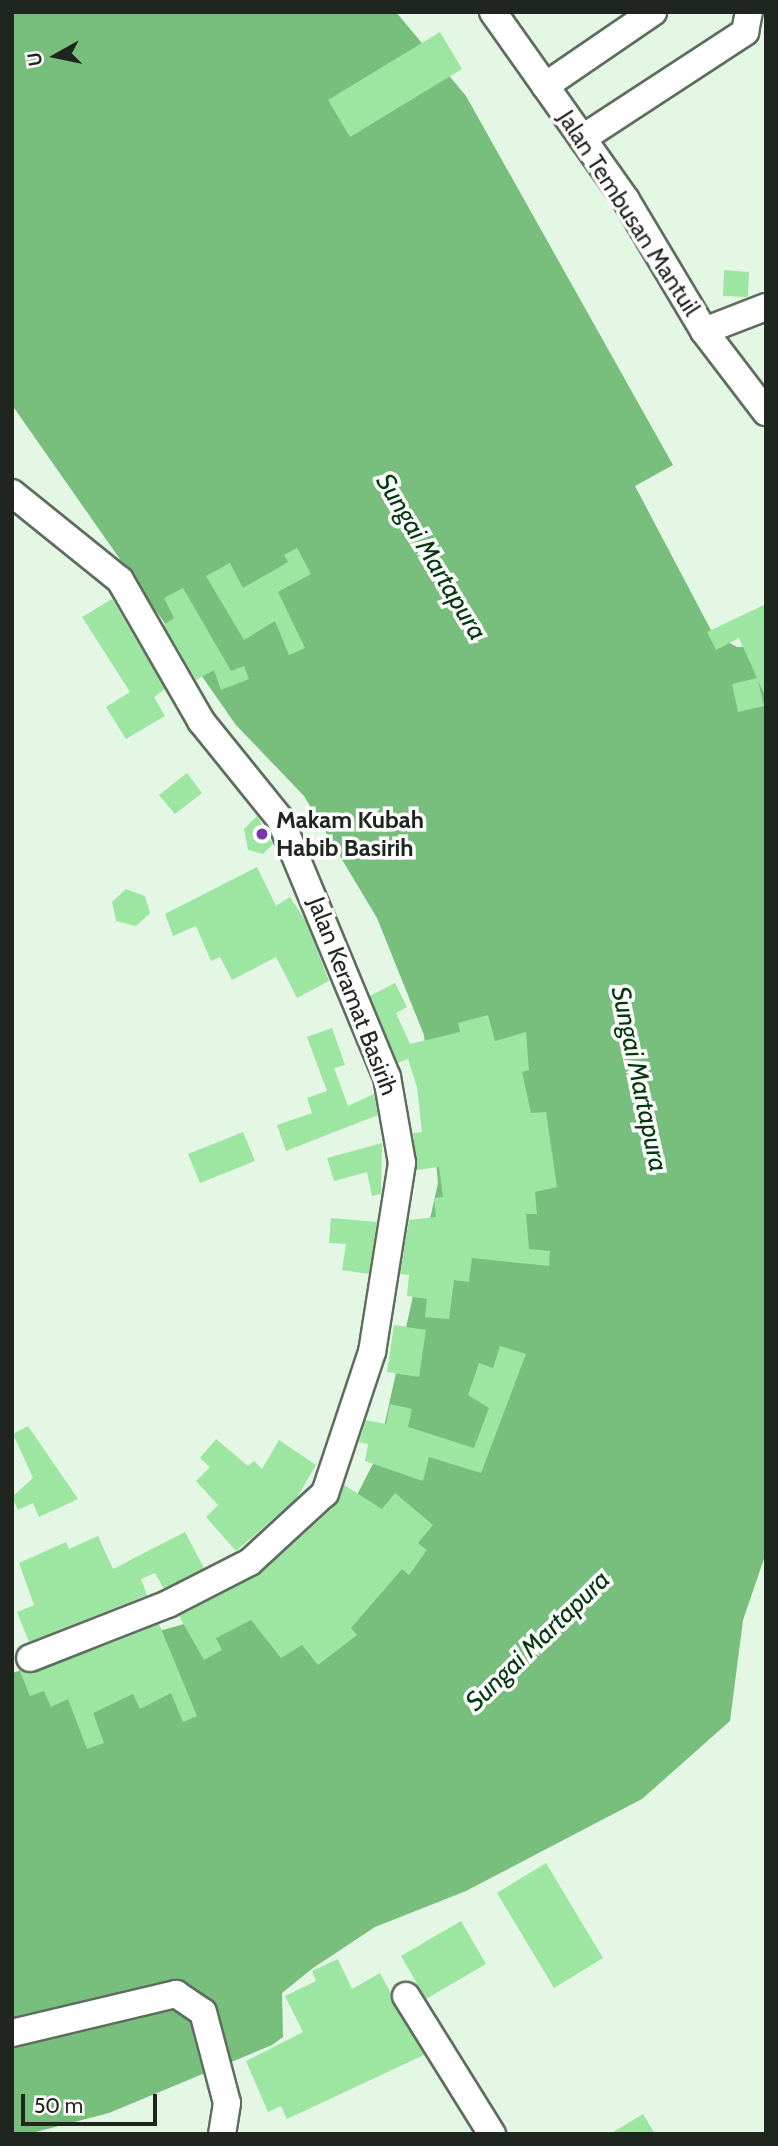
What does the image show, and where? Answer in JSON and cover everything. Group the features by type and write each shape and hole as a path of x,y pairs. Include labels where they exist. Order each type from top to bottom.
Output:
{"street":[{"name":"Jalan Tembusan Mantuil","path":"493,12 583,138 704,331 766,412"},
{"path":"545,86 653,12"},
{"path":"583,138 745,32 749,12"},
{"path":"704,331 766,307"},
{"name":"Jalan Keramat Basirih","path":"15,501 120,580 201,721 280,818 387,1077 402,1163 389,1276 349,1433 313,1508 236,1570 30,1658"},
{"path":"12,2033 176,1994 203,2012 227,2103 220,2133"},
{"path":"406,1996 492,2134"}],"water":[{"name":"Sungai Martapura","path":"12,12 396,12 466,96 673,465 635,486 713,634 737,647 766,646 766,1553 743,1620 730,1721 642,1799 466,1891 375,1927 313,1968 282,1993 283,2037 272,2045 109,2113 28,2134 12,2134 12,1673 240,1608 339,1530 378,1454 438,1183 424,1035 377,918 304,796 236,725 12,405"}],"building":[{"path":"440,32 462,69 350,137 328,100"},
{"path":"724,270 749,272 748,297 723,296"},
{"path":"297,548 311,574 278,592 305,648 289,655 275,621 244,640 206,576 230,563 243,588 288,562 284,555"},
{"path":"183,588 231,671 244,666 249,679 221,690 214,670 196,680 164,625 174,618 164,598"},
{"path":"112,599 165,689 154,697 165,716 126,739 106,707 130,692 82,617"},
{"path":"766,604 766,697 758,681 764,706 738,712 732,684 757,678 739,638 716,650 707,632"},
{"path":"187,773 202,793 175,814 159,795"},
{"name":"Makam Kubah Habib Basirih","path":"257,816 273,844 263,854 248,850 244,829"},
{"path":"257,867 276,906 290,897 306,922 329,981 297,998 276,957 232,980 220,957 211,961 196,926 173,936 165,914"},
{"path":"126,889 145,896 150,913 136,926 116,921 112,902"},
{"path":"395,983 407,1007 396,1013 410,1044 460,1032 458,1023 488,1015 495,1041 526,1032 529,1070 522,1072 531,1113 546,1112 557,1187 535,1192 537,1214 526,1214 529,1249 550,1251 549,1266 472,1258 469,1282 454,1280 449,1319 425,1317 427,1299 407,1296 409,1275 400,1274 409,1220 436,1217 434,1198 443,1197 439,1167 417,1170 413,1133 422,1132 417,1087 408,1059 398,1063 370,996"},
{"path":"332,1028 345,1065 334,1068 348,1106 374,1094 378,1115 286,1151 277,1125 312,1113 307,1098 327,1091 307,1037"},
{"path":"243,1132 255,1161 200,1183 188,1154"},
{"path":"382,1143 381,1194 372,1196 367,1172 334,1181 327,1158"},
{"path":"331,1218 377,1222 369,1274 342,1270 346,1244 329,1243"},
{"path":"394,1325 426,1330 419,1377 387,1372"},
{"path":"500,1346 526,1354 481,1473 429,1457 423,1481 365,1461 368,1444 359,1442 366,1420 386,1424 390,1404 412,1409 408,1427 474,1448 489,1408 468,1395 479,1363 493,1368"},
{"path":"28,1426 78,1499 39,1517 33,1503 18,1510 12,1497 33,1478 13,1434"},
{"path":"216,1439 248,1466 254,1461 262,1469 279,1440 316,1465 296,1499 236,1551 206,1517 218,1505 196,1481 210,1467 200,1458"},
{"path":"344,1485 382,1509 395,1493 433,1525 418,1543 427,1550 409,1575 402,1569 351,1628 357,1635 318,1665 302,1645 281,1658 251,1620 216,1638 222,1650 204,1660 179,1616 260,1574 336,1505"},
{"path":"185,1532 204,1568 164,1589 155,1573 141,1579 147,1595 29,1642 17,1612 34,1605 19,1563 66,1542 69,1549 98,1536 113,1569"},
{"path":"159,1624 197,1716 183,1722 171,1693 140,1709 133,1694 93,1713 104,1743 87,1749 68,1699 51,1707 44,1691 30,1696 19,1669 36,1673"},
{"path":"546,1863 603,1958 554,1988 497,1893"},
{"path":"461,1921 486,1964 426,1999 401,1956"},
{"path":"338,1959 352,1989 380,1973 424,2055 287,2119 281,2106 268,2112 246,2061 303,2032 285,1996 316,1981 312,1971"},
{"path":"643,2114 655,2134 610,2134"}],"place":[{"name":"Makam Kubah Habib Basirih","path":"262,834"}]}
